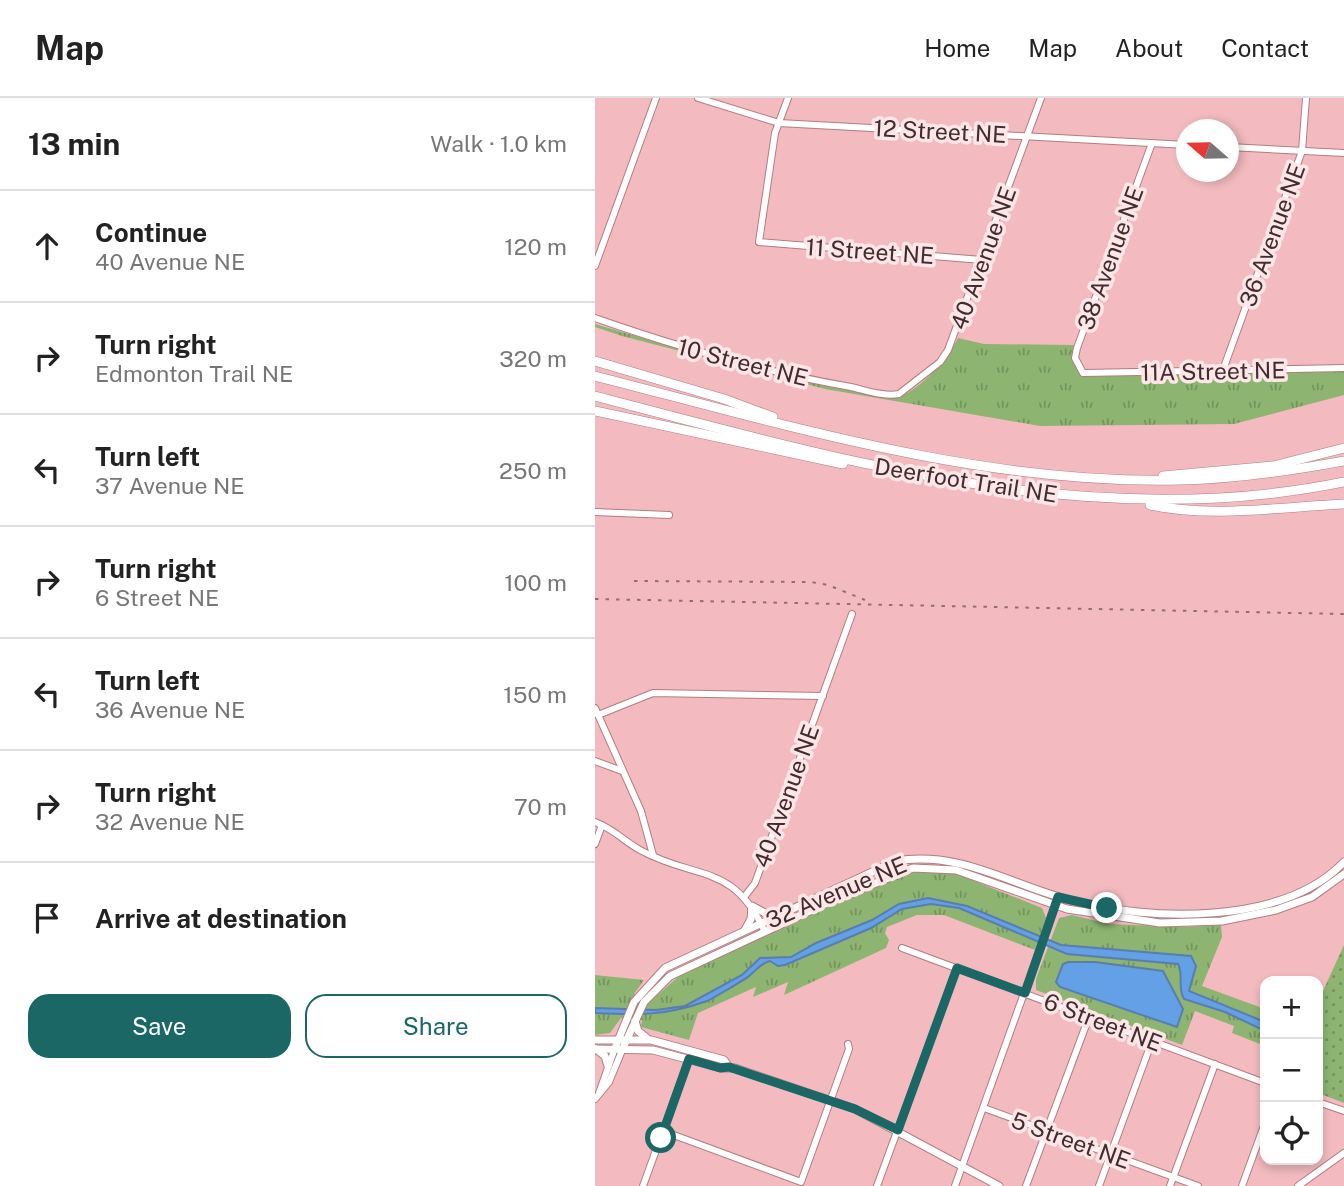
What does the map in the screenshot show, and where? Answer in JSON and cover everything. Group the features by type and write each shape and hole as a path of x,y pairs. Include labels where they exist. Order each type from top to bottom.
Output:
{"highway":[{"path":"595,361 724,398 794,427"},
{"name":"Deerfoot Trail NE","path":"595,376 794,427 935,457 1029,471 1138,480 1232,478 1344,461"},
{"name":"Deerfoot Trail NE","path":"595,396 905,472 1061,495 1135,502 1227,499 1298,492 1344,482"},
{"path":"595,413 832,463 905,472"},
{"path":"1138,480 1273,466 1344,448"},
{"path":"1135,502 1172,510 1271,509 1344,504"}],"main road":[{"name":"32 Avenue NE","path":"619,1048 634,1002 665,968 896,861 954,861 1058,897 1140,913 1220,911 1297,894 1323,881 1344,862"},
{"name":"32 Avenue NE","path":"630,1020 670,976 890,875 926,867 956,870 1056,906 1137,922 1222,920 1301,902 1328,889 1344,874"},
{"path":"745,930 751,919 752,906 765,913 786,911"},
{"path":"630,1020 640,1033 651,1040"},
{"path":"595,1040 651,1040 724,1060 729,1067"},
{"path":"595,1049 653,1050 720,1068 729,1067 831,1100 898,1130 999,1186"},
{"path":"595,1049 605,1056 608,1066"}],"street":[{"path":"595,266 656,98"},
{"name":"12 Street NE","path":"698,98 779,123 1176,144"},
{"path":"779,123 788,98"},
{"name":"40 Avenue NE","path":"894,395 940,362 946,353 1041,98"},
{"name":"36 Avenue NE","path":"1223,370 1302,152 1306,98"},
{"name":"11 Street NE","path":"779,123 759,242 982,260"},
{"name":"38 Avenue NE","path":"1083,373 1076,358 1077,348 1152,143"},
{"path":"1239,148 1344,153"},
{"path":"595,234 605,237"},
{"name":"10 Street NE","path":"595,318 670,343 753,365 894,395"},
{"name":"11A Street NE","path":"1083,373 1344,368"},
{"path":"595,512 669,515"},
{"name":"40 Avenue NE","path":"745,896 755,883 852,614"},
{"path":"653,855 641,811 597,712 653,693 823,696"},
{"path":"595,761 622,771"},
{"path":"595,844 599,823 653,855 724,881 745,896 765,932"},
{"path":"955,1186 1051,923 1058,897"},
{"name":"6 Street NE","path":"902,948 1260,1081"},
{"path":"877,1186 957,968"},
{"path":"1026,1186 1089,1017"},
{"path":"1099,1186 1152,1041"},
{"path":"663,1130 801,1182 849,1049 848,1044"},
{"path":"597,1097 608,1066 619,1048"},
{"path":"597,1097 609,1082 619,1048"},
{"path":"643,1186 689,1059"},
{"path":"1170,1186 1215,1064"},
{"path":"1323,1104 1344,1111"},
{"name":"5 Street NE","path":"984,1108 1198,1186"},
{"path":"1242,1186 1260,1137"},
{"path":"1298,1186 1344,1153"}],"green space":[{"path":"595,324 728,363 891,398 910,391 930,376 958,338 984,344 1074,345 1075,365 1080,372 1090,376 1344,371 1344,395 1234,424 1040,426 825,389 622,336 595,327"},
{"path":"921,871 957,874 1042,908 1046,918 1035,950 944,915 917,915 887,927 885,933 889,940 886,948 784,995 788,982 753,997 756,987 698,1013 689,1040 641,1027 642,1020 621,1018 610,1033 595,1035 595,975 644,980 634,994 654,998 679,976 889,879"},
{"path":"1072,915 1109,924 1186,927 1221,925 1222,937 1202,986 1260,1007 1260,1044 1232,1033 1234,1026 1195,1011 1182,1045 1036,990 1036,979 1059,918"},
{"path":"1344,945 1344,1103 1323,1095 1323,991"}],"water":[{"path":"928,898 967,906 1061,945 1191,956 1196,966 1189,991 1260,1020 1260,1029 1225,1012 1184,999 1178,964 1067,954 959,908 931,904 902,909 871,928 785,965 766,962 728,989 692,1006 652,1013 595,1013 595,1008 656,1010 685,1006 742,975 760,958 791,957 816,943 872,920 899,904"},
{"path":"1095,962 1163,971 1183,1009 1177,1027 1060,987 1056,982 1063,964"}],"railway":[{"path":"634,581 811,582 828,585 865,600"},
{"path":"595,599 1344,614"}],"route":[{"path":"661,1138 689,1059 720,1068 729,1067 837,1102 898,1130 957,968 1025,993 1058,897 1107,908"}]}
